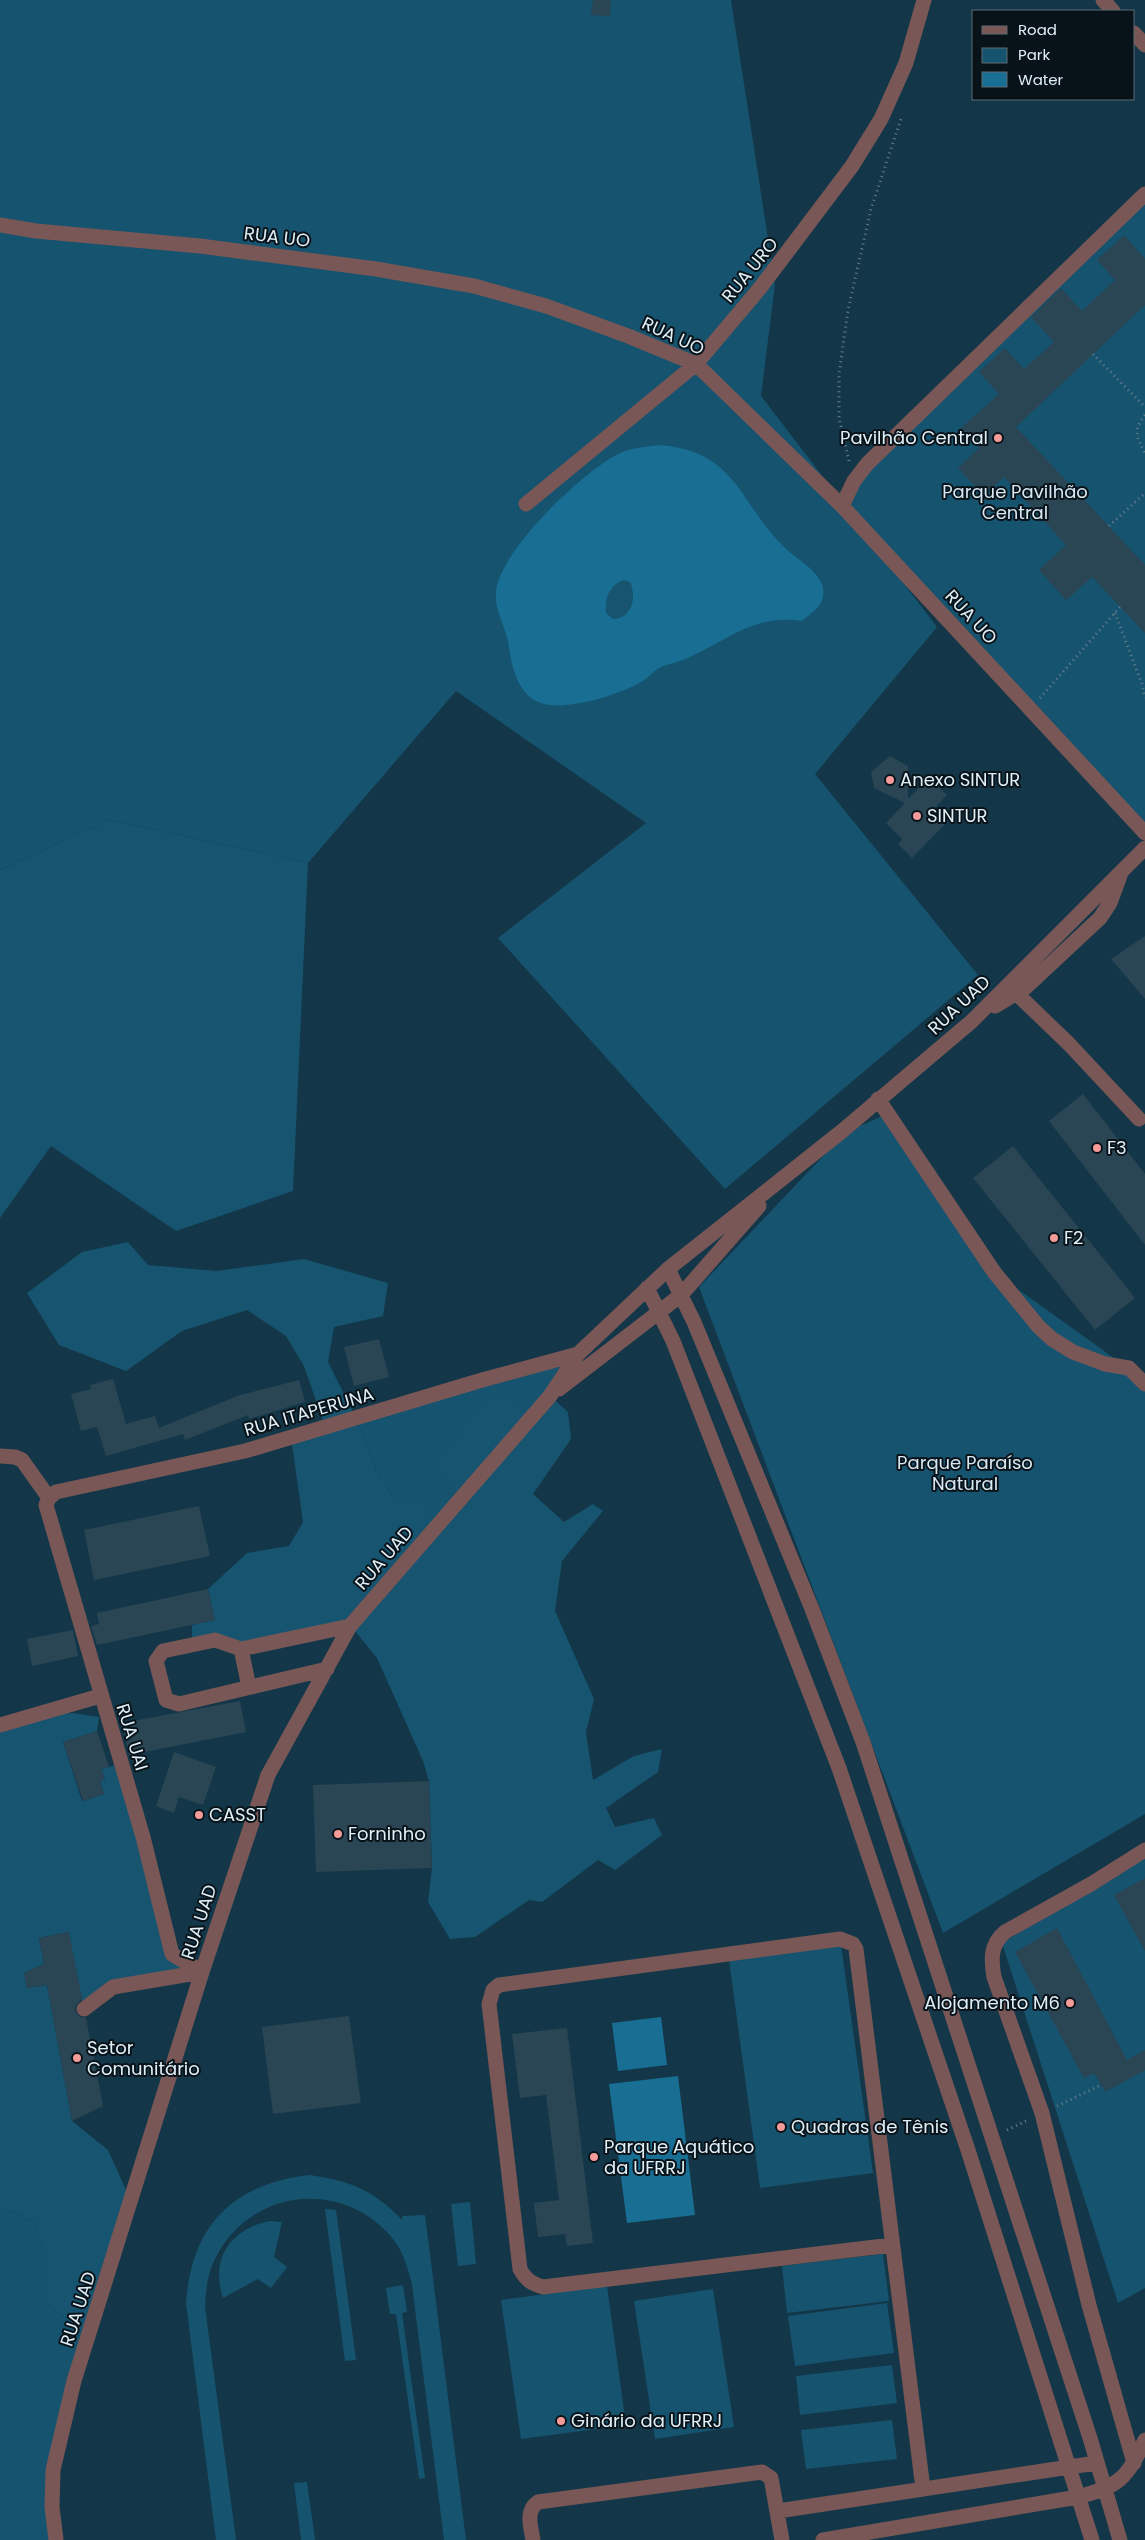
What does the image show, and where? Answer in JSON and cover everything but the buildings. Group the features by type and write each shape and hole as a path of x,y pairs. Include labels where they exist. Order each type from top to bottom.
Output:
{"street":[{"name":"RUA URO","path":"526,504 696,364 760,288 852,166 881,119 906,63 924,0"},
{"path":"1103,0 1112,10"},
{"path":"1135,34 1145,45"},
{"path":"842,506 854,481 866,464 1145,194"},
{"name":"RUA UO","path":"0,225 36,231 200,246 376,269 474,286 573,316 696,364 842,506 1145,833"},
{"name":"RUA UAD","path":"56,2540 52,2507 53,2470 74,2381 202,1972 268,1775 350,1626 550,1396 578,1354 668,1269 786,1176 972,1021 1145,848"},
{"path":"972,1021 1016,994 1048,969 1100,918 1110,903 1122,871"},
{"path":"1016,994 1069,1044 1139,1119"},
{"path":"878,1099 994,1272 1038,1326 1052,1339 1073,1352 1105,1364 1129,1368 1145,1384"},
{"name":"RUA UAD","path":"550,1396 680,1295 786,1176"},
{"path":"668,1269 698,1332 812,1609 863,1742 1087,2428 1120,2540"},
{"path":"647,1288 673,1340 839,1768 968,2150 1092,2540"},
{"name":"RUA ITAPERUNA","path":"49,1498 56,1492 245,1451 482,1380 578,1354"},
{"path":"0,1456 15,1457 22,1460 49,1498"},
{"name":"RUA UAI","path":"49,1498 46,1505 142,1837 172,1954 202,1972"},
{"path":"327,1669 179,1704 166,1700 156,1661 163,1651 209,1641 222,1642 241,1649 350,1626"},
{"path":"241,1649 249,1687"},
{"path":"0,1725 100,1696"},
{"path":"1134,2463 1089,2305 1042,2113 994,1977 993,1949 1005,1932 1091,1884 1145,1850"},
{"path":"892,2245 543,2287 531,2283 524,2277 520,2269 489,2004 493,1990 499,1985 840,1939 853,1944 856,1949 922,2489"},
{"path":"84,2009 113,1987 202,1972"},
{"path":"823,2540 1078,2497 1104,2490 1121,2479 1134,2463 1145,2440"},
{"path":"778,2511 1096,2463"},
{"path":"533,2540 530,2513 532,2506 538,2502 762,2472 771,2478 782,2540"}],"path":[{"path":"854,481 839,418 839,374 851,295 871,209 904,109"},
{"path":"1093,354 1145,407"},
{"path":"1145,415 1139,422 1136,438 1145,453"},
{"path":"1109,526 1145,493"},
{"path":"1030,709 1120,607"},
{"path":"1114,613 1142,684 1145,698"},
{"path":"1005,2131 1101,2086"}],"shaded area":[{"path":"0,0 1145,0 1145,2540 0,2540"},
{"path":"624,580 630,582 633,600 629,611 625,615 613,619 606,613 607,597 615,585"},
{"path":"109,820 308,863 293,1191 176,1231 51,1146 0,1218 0,870"},
{"path":"128,1242 148,1265 217,1271 304,1259 388,1283 383,1316 334,1327 328,1362 356,1418 376,1469 396,1503 427,1504 424,1539 460,1498 438,1463 486,1398 510,1397 526,1423 550,1396 568,1412 571,1439 533,1494 564,1522 593,1504 603,1511 562,1561 555,1611 594,1699 586,1732 593,1780 634,1756 662,1749 658,1772 606,1808 615,1827 654,1818 662,1835 615,1870 598,1860 542,1902 529,1900 475,1937 450,1939 428,1902 432,1868 429,1781 423,1761 377,1658 351,1626 241,1649 192,1645 192,1625 215,1620 208,1589 247,1553 289,1546 303,1522 291,1437 325,1427 304,1366 286,1336 247,1310 182,1331 126,1371 59,1345 27,1293 82,1252"},
{"path":"72,1713 99,1717 97,1731 63,1742 82,1801 104,1794 100,1781 105,1779 101,1769 121,1764 172,1954 202,1972 113,1987 84,2009 68,1932 39,1938 44,1964 24,1973 27,1988 47,1985 72,2121 108,2150 132,2203 88,2337 44,2301 44,2250 34,2222 0,2207 0,1725 40,1714"}],"green space":[{"name":"Parque Pavilhão Central","path":"0,0 731,0 775,284 761,396 843,503 854,481 1145,194 1145,833 863,530 937,627 815,774 978,975 725,1189 498,938 646,823 456,691 308,863 109,820 0,870"},
{"name":"Parque Paraíso Natural","path":"887,1114 994,1272 1139,1376 1145,1387 1145,1814 943,1933 699,1287 846,1132"},
{"path":"578,1354 424,1540 396,1503 376,1469 356,1418"},
{"path":"1145,1858 1145,2288 1118,2303 1002,1943"},
{"path":"841,1945 873,2173 760,2188 729,1960"},
{"path":"310,2175 337,2180 360,2188 381,2201 402,2220 402,2216 425,2215 466,2540 444,2540 412,2285 403,2255 393,2239 372,2219 349,2206 324,2200 298,2200 274,2205 251,2217 231,2235 212,2265 206,2288 205,2307 236,2540 216,2540 186,2303 190,2275 197,2251 207,2231 221,2213 238,2199 259,2188 283,2180"},
{"path":"470,2202 476,2264 458,2266 451,2204"},
{"path":"0,2207 34,2222 44,2250 44,2301 88,2337 61,2434 56,2540 0,2540"},
{"path":"325,2209 336,2210 356,2360 345,2361"},
{"path":"270,2221 282,2222 274,2257 287,2267 271,2288 258,2279 223,2298 219,2271 227,2248 244,2231"},
{"path":"883,2254 889,2301 787,2313 782,2266"},
{"path":"403,2285 407,2312 402,2313 425,2478 419,2479 396,2314 390,2314 386,2288"},
{"path":"607,2286 626,2425 521,2439 501,2300"},
{"path":"713,2289 734,2427 655,2439 634,2301"},
{"path":"887,2303 894,2353 795,2366 788,2316"},
{"path":"892,2365 897,2403 800,2415 796,2376"},
{"path":"892,2420 897,2459 806,2469 801,2430"},
{"path":"307,2482 315,2540 301,2540 294,2483"}],"water":[{"path":"659,445 685,449 705,457 721,468 734,481 769,530 784,547 817,576 823,588 823,599 818,607 802,621 770,621 743,630 690,657 661,667 643,681 622,691 578,703 551,705 541,703 527,694 514,672 508,640 496,599 501,575 511,556 526,535 563,496 583,479 616,455 637,448","holes":["624,580 630,582 633,600 629,611 625,615 613,619 606,613 607,597 611,589 619,582"]},
{"path":"661,2017 667,2065 618,2071 612,2023"},
{"path":"678,2076 695,2215 627,2223 609,2084"}],"place":[{"name":"Pavilhão Central","path":"998,438"},
{"name":"Anexo SINTUR","path":"890,780"},
{"name":"SINTUR","path":"917,816"},
{"name":"F3","path":"1097,1148"},
{"name":"F2","path":"1054,1238"},
{"name":"CASST","path":"199,1815"},
{"name":"Forninho","path":"338,1834"},
{"name":"Alojamento M6","path":"1070,2003"},
{"name":"Setor Comunitário","path":"77,2058"},
{"name":"Quadras de Tênis","path":"781,2127"},
{"name":"Parque Aquático da UFRRJ","path":"594,2157"},
{"name":"Ginário da UFRRJ","path":"561,2421"}]}
